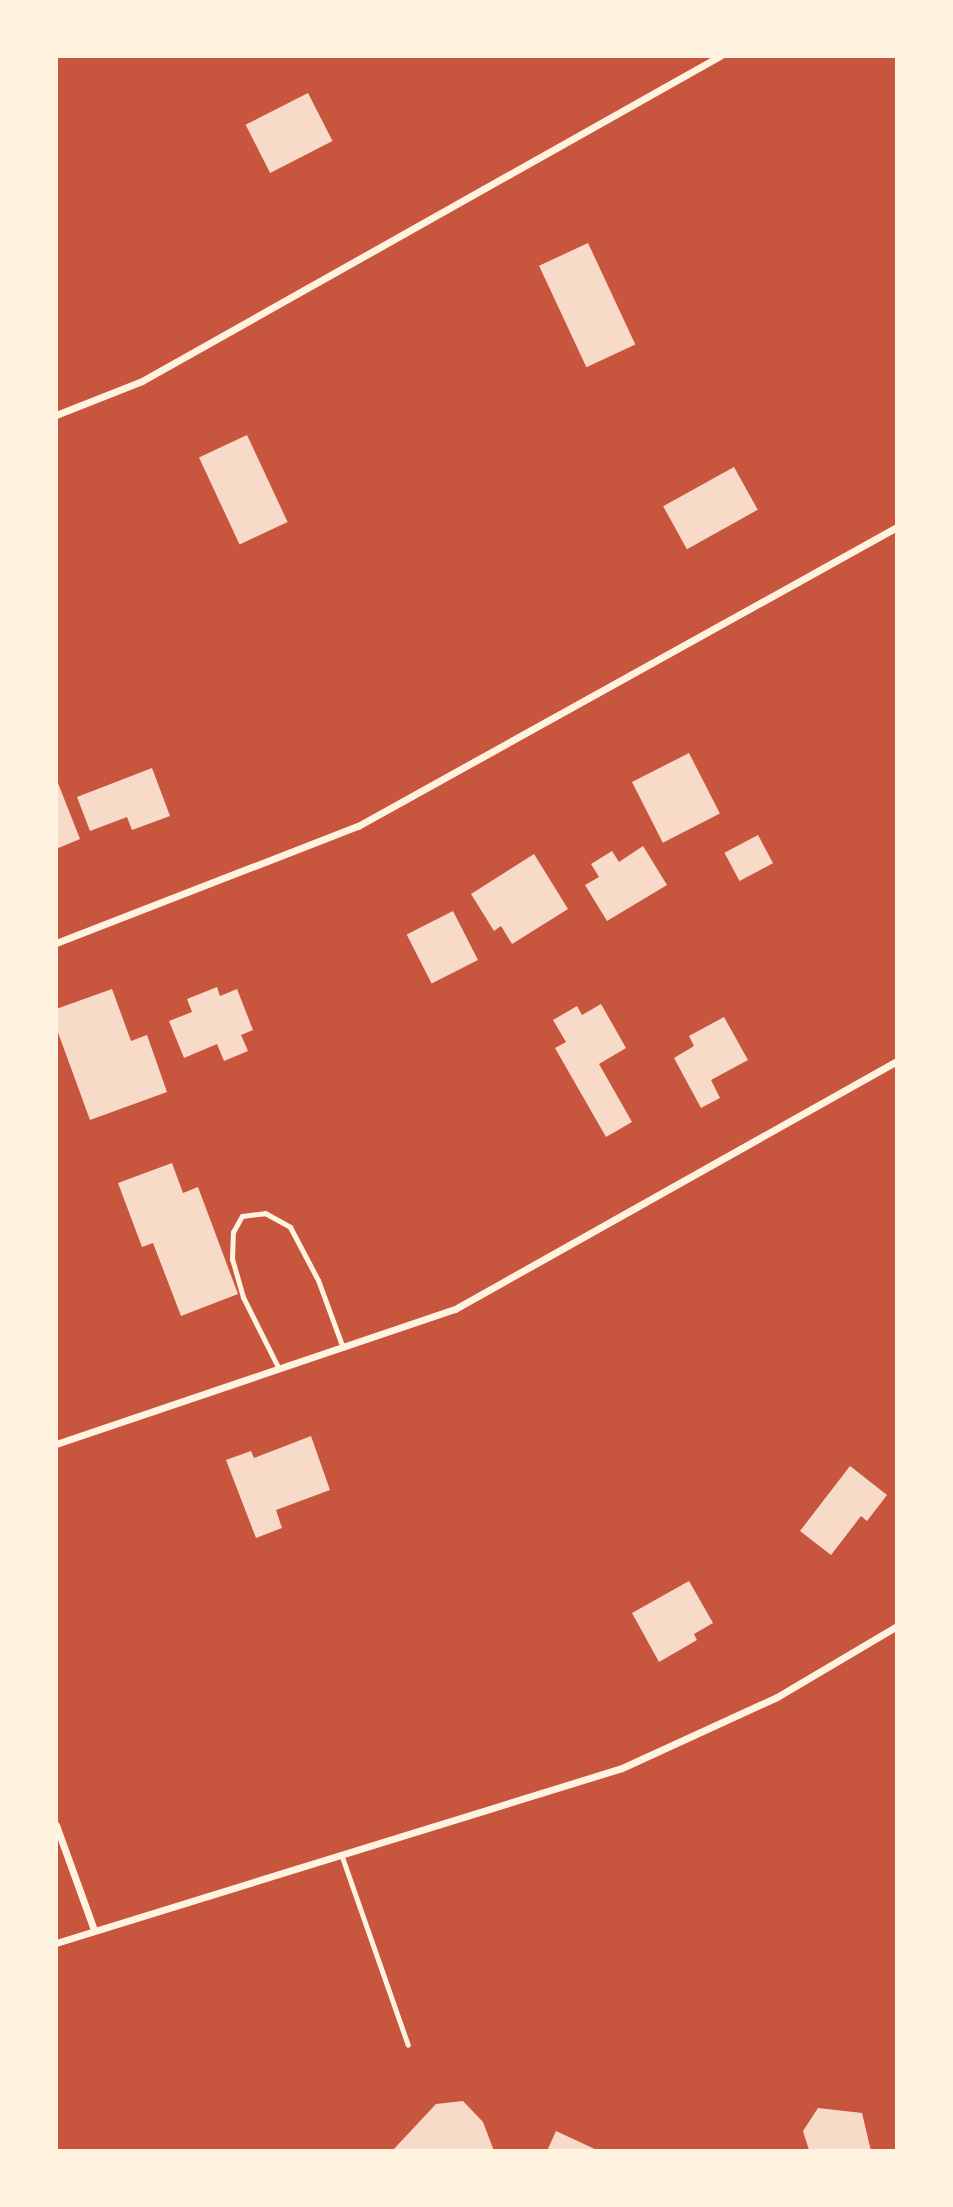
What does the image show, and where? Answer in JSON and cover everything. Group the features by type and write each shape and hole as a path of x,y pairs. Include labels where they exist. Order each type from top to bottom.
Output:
{"street":[{"path":"56,415 142,381 720,56"},
{"path":"56,943 358,826 897,527"},
{"path":"56,1444 429,1320 476,1298 897,1061"},
{"path":"56,1943 341,1854 541,1797 622,1769 777,1697 897,1626"},
{"path":"56,1825 94,1930"}],"lane":[{"path":"279,1369 243,1297 232,1259 233,1232 242,1216 265,1213 290,1227 318,1280 343,1348"},
{"path":"341,1854 408,2045"}],"building":[{"path":"308,93 333,141 270,173 246,125"},
{"path":"588,243 635,345 586,367 539,266"},
{"path":"247,435 288,522 240,544 199,457"},
{"path":"734,467 758,510 687,549 663,506"},
{"path":"689,753 720,814 663,843 632,782"},
{"path":"152,768 170,816 132,830 127,817 90,831 77,797"},
{"path":"56,778 80,839 56,849"},
{"path":"758,835 773,863 739,881 724,853"},
{"path":"643,846 667,885 607,921 585,885 599,877 591,864 612,851 619,862"},
{"path":"534,854 568,909 512,944 501,926 494,931 471,894"},
{"path":"453,911 478,960 432,984 407,935"},
{"path":"217,987 220,996 237,989 253,1030 241,1035 248,1051 224,1061 217,1044 184,1058 169,1021 192,1012 187,999"},
{"path":"112,989 131,1041 147,1035 167,1092 90,1120 56,1027 56,1009"},
{"path":"601,1004 626,1048 599,1064 632,1122 606,1137 555,1048 566,1042 553,1020 577,1006 582,1015"},
{"path":"724,1017 748,1060 711,1080 720,1098 701,1108 674,1058 694,1046 689,1036"},
{"path":"172,1163 183,1193 198,1187 238,1294 181,1316 153,1243 142,1247 118,1183"},
{"path":"311,1436 330,1490 276,1510 282,1528 256,1538 226,1460 251,1451 254,1458"},
{"path":"850,1466 887,1495 867,1521 861,1516 831,1555 800,1531"},
{"path":"689,1581 713,1623 694,1634 697,1640 659,1662 632,1613"},
{"path":"463,2101 483,2122 494,2151 392,2151 436,2104"},
{"path":"818,2108 862,2113 871,2151 809,2150 803,2131"},
{"path":"556,2131 599,2151 547,2151"}]}
